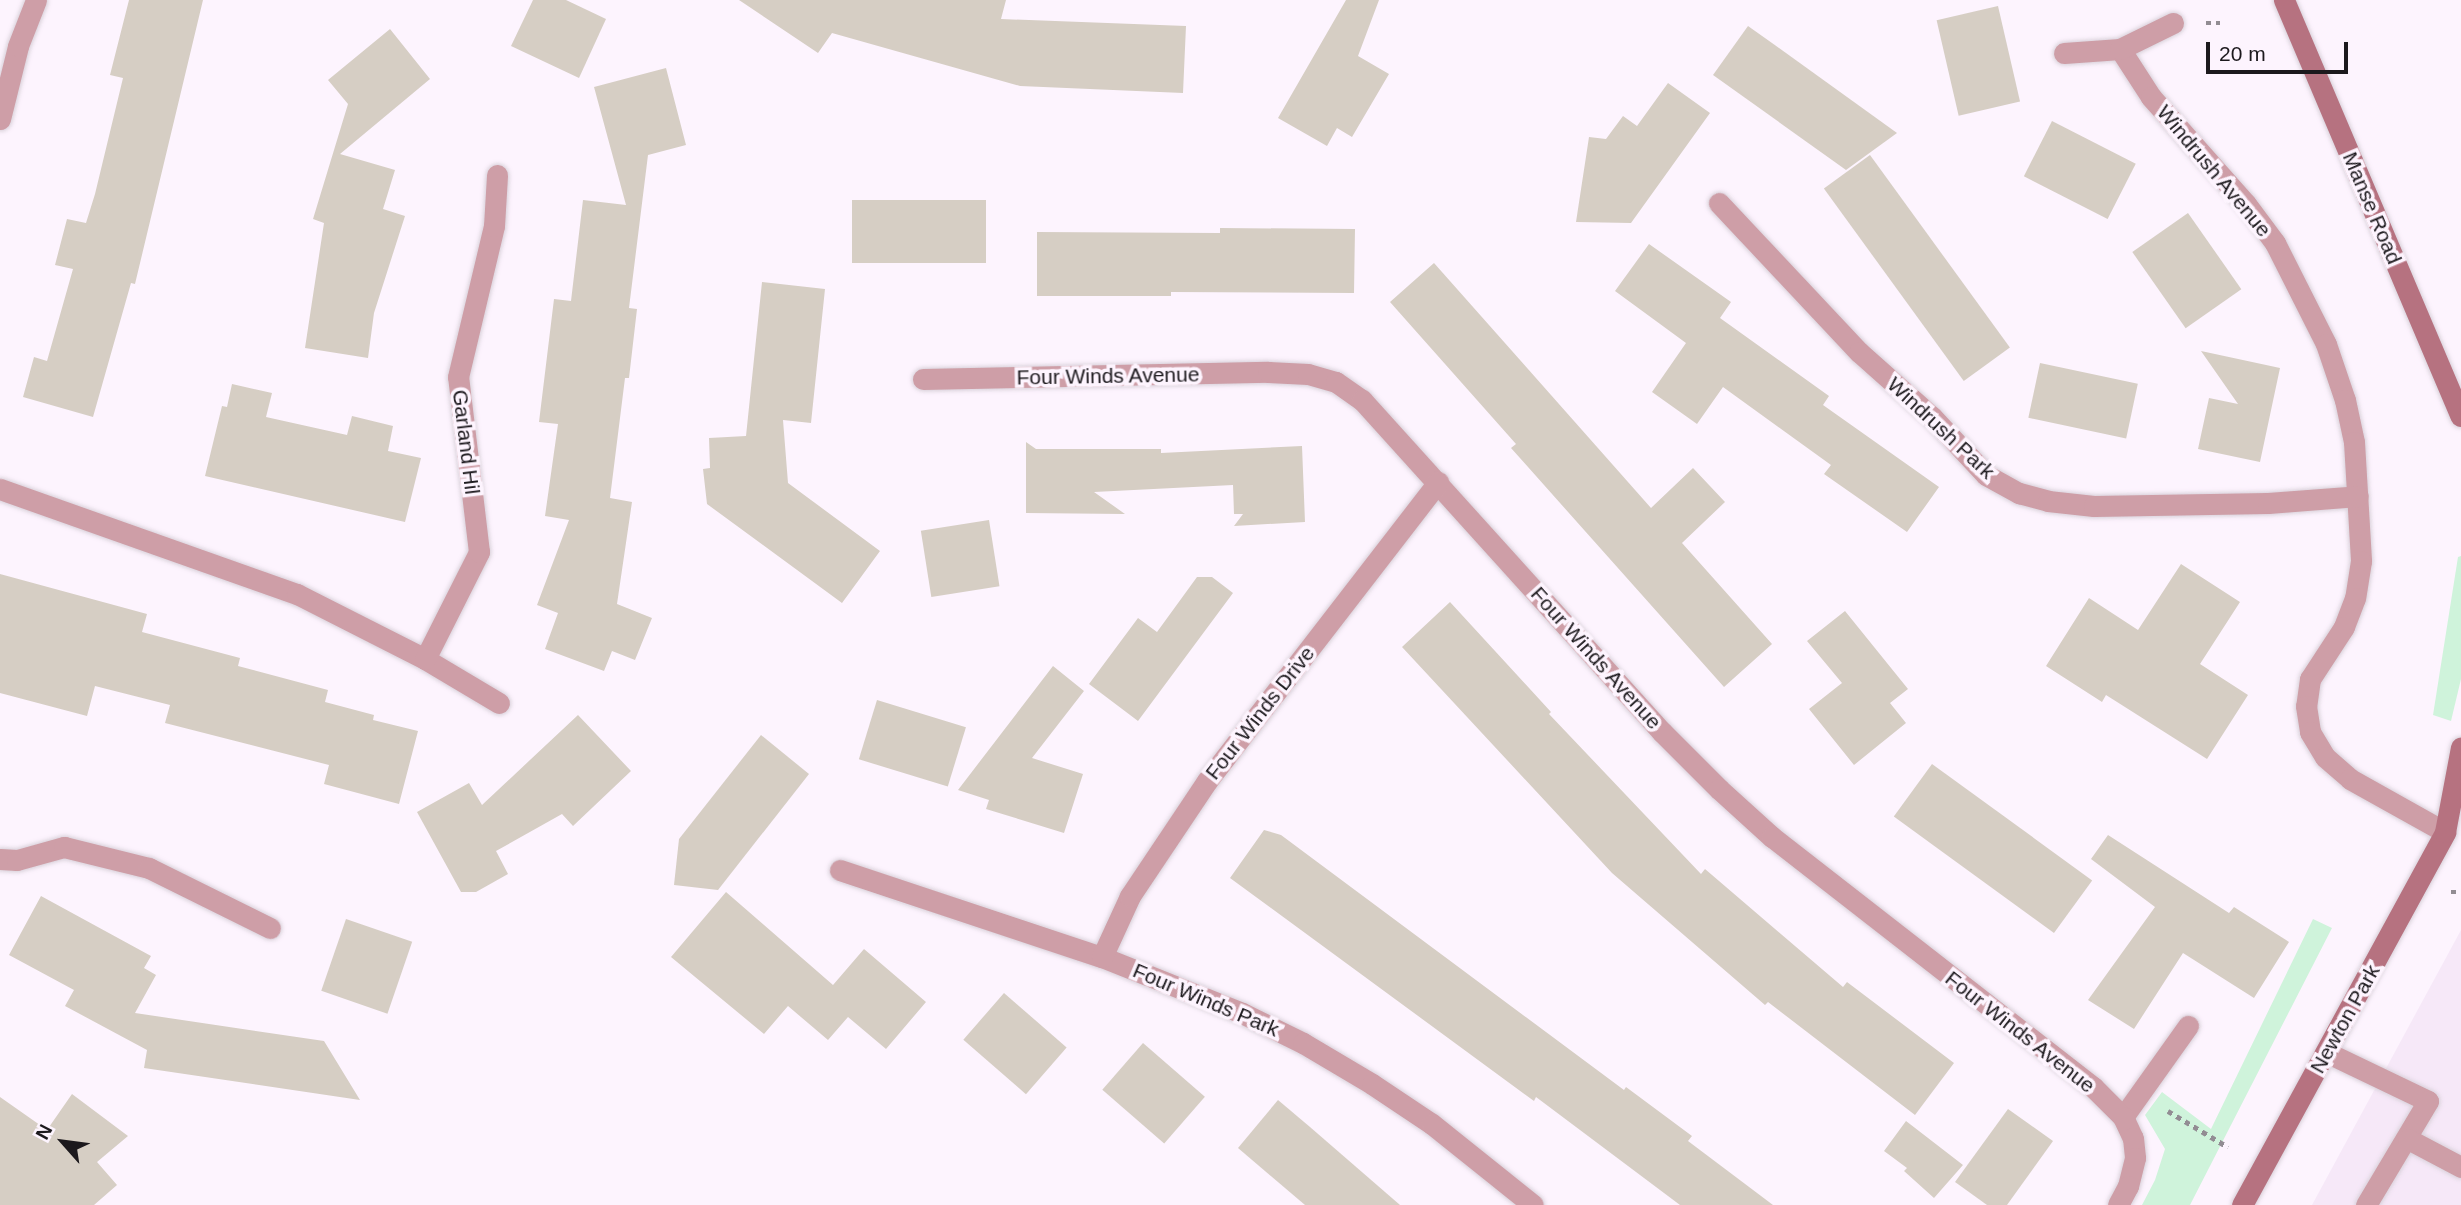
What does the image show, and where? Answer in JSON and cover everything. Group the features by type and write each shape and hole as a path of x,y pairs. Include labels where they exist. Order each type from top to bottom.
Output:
{"street":[{"path":"0,119 9,43 36,0"},
{"name":"Manse Road","path":"2284,0 2459,403"},
{"path":"2064,53 2120,50 2174,23"},
{"name":"Windrush Avenue","path":"2120,50 2151,97 2246,204 2275,243 2302,291 2326,344 2345,400 2354,442 2361,561 2355,598 2344,627 2310,679 2306,706 2310,732 2325,757 2350,779 2445,832"},
{"name":"Garland Hil","path":"425,659 479,552 458,377 494,226 497,175"},
{"name":"Windrush Park","path":"1719,203 1859,352 1933,417 1986,475 2019,494 2048,501 2108,506 2254,504 2358,496"},
{"name":"Four Winds Avenue","path":"923,379 1254,373 1308,374 1336,382 1362,400 1653,721 1719,789 1772,837 2092,1087 2123,1117 2133,1138 2135,1158 2128,1186 2118,1205"},
{"name":"Four Winds Drive","path":"1102,957 1130,896 1207,781 1438,482"},
{"path":"0,489 84,516 297,594 425,659 499,703"},
{"name":"Newton Park","path":"2242,1205 2328,1052 2445,832 2461,747"},
{"name":"Newton Park","path":"2445,832 2461,817"},
{"path":"0,859 17,860 64,847 149,868 270,928"},
{"name":"Four Winds Park","path":"840,870 1102,957 1242,1013 1303,1043 1432,1124 1533,1205"},
{"path":"2123,1117 2188,1026"},
{"path":"2328,1052 2428,1101 2408,1139 2366,1205"},
{"path":"2408,1139 2461,1167"}],"path":[{"path":"2123,1117 2165,1109 2228,1147"}],"shaded area":[{"path":"2461,930 2461,1205 2312,1205"}],"green space":[{"path":"2461,556 2461,679 2451,721 2433,715 2458,557"},
{"path":"2313,919 2332,928 2190,1205 2142,1205 2155,1180 2165,1149 2145,1115 2162,1092 2211,1129"}],"building":[{"path":"129,0 203,0 135,284 131,283 93,417 23,397 34,357 47,361 73,269 55,265 67,219 86,223 95,194 123,78 110,75"},
{"path":"533,0 566,0 606,19 579,78 511,46"},
{"path":"739,0 1006,0 1001,19 1186,26 1183,93 1020,86 832,33 818,53"},
{"path":"1346,0 1379,0 1358,56 1389,74 1352,137 1337,128 1327,146 1278,118"},
{"path":"1998,6 2020,101 1959,116 1937,20"},
{"path":"1748,26 1897,133 1846,170 1713,75"},
{"path":"390,29 430,79 340,154 395,170 383,209 405,216 374,313 368,358 305,348 324,223 313,219 348,104 328,80"},
{"path":"666,68 686,145 648,155 629,308 637,309 629,378 625,378 610,498 632,502 617,604 652,618 635,660 612,651 604,671 545,649 558,613 537,605 569,520 545,516 558,424 539,422 554,299 571,301 583,200 626,205 594,87"},
{"path":"1668,83 1710,113 1631,223 1576,222 1589,137 1606,139 1623,116 1637,126"},
{"path":"2052,121 2136,164 2108,219 2024,176"},
{"path":"1870,155 2010,348 1964,381 1824,189"},
{"path":"852,200 986,200 986,263 852,263"},
{"path":"2188,213 2241,289 2186,328 2132,252"},
{"path":"1220,228 1355,229 1354,293 1171,292 1171,296 1037,296 1037,232 1220,233"},
{"path":"1649,244 1731,302 1720,318 1829,396 1823,405 1939,487 1907,532 1824,474 1831,465 1723,387 1697,424 1652,392 1686,343 1615,291"},
{"path":"1434,263 1651,508 1693,468 1725,502 1682,543 1772,644 1724,687 1511,448 1516,444 1390,302"},
{"path":"762,282 825,289 811,423 783,420 788,483 880,551 842,603 707,504 703,469 710,468 709,438 746,436"},
{"path":"2201,351 2280,368 2260,462 2198,449 2209,398 2238,404"},
{"path":"2040,363 2138,384 2126,439 2028,418"},
{"path":"232,384 272,393 266,417 347,435 352,416 393,426 388,451 421,458 405,522 205,476 222,406 227,407"},
{"path":"1026,442 1036,449 1161,449 1161,453 1302,446 1305,522 1234,526 1243,514 1234,514 1233,485 1094,492 1125,514 1026,513"},
{"path":"989,520 999,586 931,597 921,531"},
{"path":"2181,564 2240,602 2200,664 2248,695 2207,759 2106,695 2102,702 2046,666 2089,598 2138,630"},
{"path":"0,574 147,614 142,632 240,658 238,666 328,690 325,702 374,715 373,720 418,731 399,804 324,784 329,765 165,723 170,705 95,686 87,716 0,693"},
{"path":"1197,577 1212,577 1233,593 1138,721 1089,684 1138,618 1157,632"},
{"path":"1450,602 1551,712 1549,714 1701,874 1705,869 1843,987 1847,982 1954,1063 1915,1115 1768,1002 1765,1005 1612,873 1402,647"},
{"path":"1845,611 1908,689 1890,703 1906,723 1854,765 1809,709 1842,683 1807,641"},
{"path":"1053,666 1084,691 1032,758 1083,774 1064,833 986,809 989,800 958,790"},
{"path":"877,700 966,727 948,786 859,759"},
{"path":"578,715 631,771 573,826 562,814 496,851 508,874 476,892 461,892 417,812 469,783 482,805"},
{"path":"761,735 809,774 718,890 674,885 679,839"},
{"path":"1932,764 2092,880 2054,933 1894,817"},
{"path":"1264,830 1281,835 1624,1090 1626,1087 1692,1136 1688,1141 1773,1205 1680,1205 1536,1097 1534,1101 1230,878"},
{"path":"2108,835 2229,913 2234,907 2289,942 2254,998 2183,953 2134,1029 2088,1000 2155,907 2091,859"},
{"path":"726,892 833,985 864,949 926,1002 886,1049 848,1017 828,1040 788,1006 764,1034 671,957"},
{"path":"41,896 151,956 144,968 156,975 135,1013 324,1041 360,1100 144,1068 147,1050 65,1006 74,990 9,955"},
{"path":"346,919 412,942 387,1014 321,991"},
{"path":"1004,993 1067,1047 1026,1094 963,1040"},
{"path":"1143,1043 1205,1097 1164,1144 1102,1090"},
{"path":"72,1094 128,1136 97,1162 117,1185 94,1205 0,1205 0,1097 47,1130"},
{"path":"1278,1100 1400,1205 1305,1205 1238,1148"},
{"path":"2008,1109 2053,1141 2007,1205 1987,1205 1955,1182"},
{"path":"1906,1121 1963,1165 1934,1198 1904,1171 1907,1168 1884,1151"}]}
